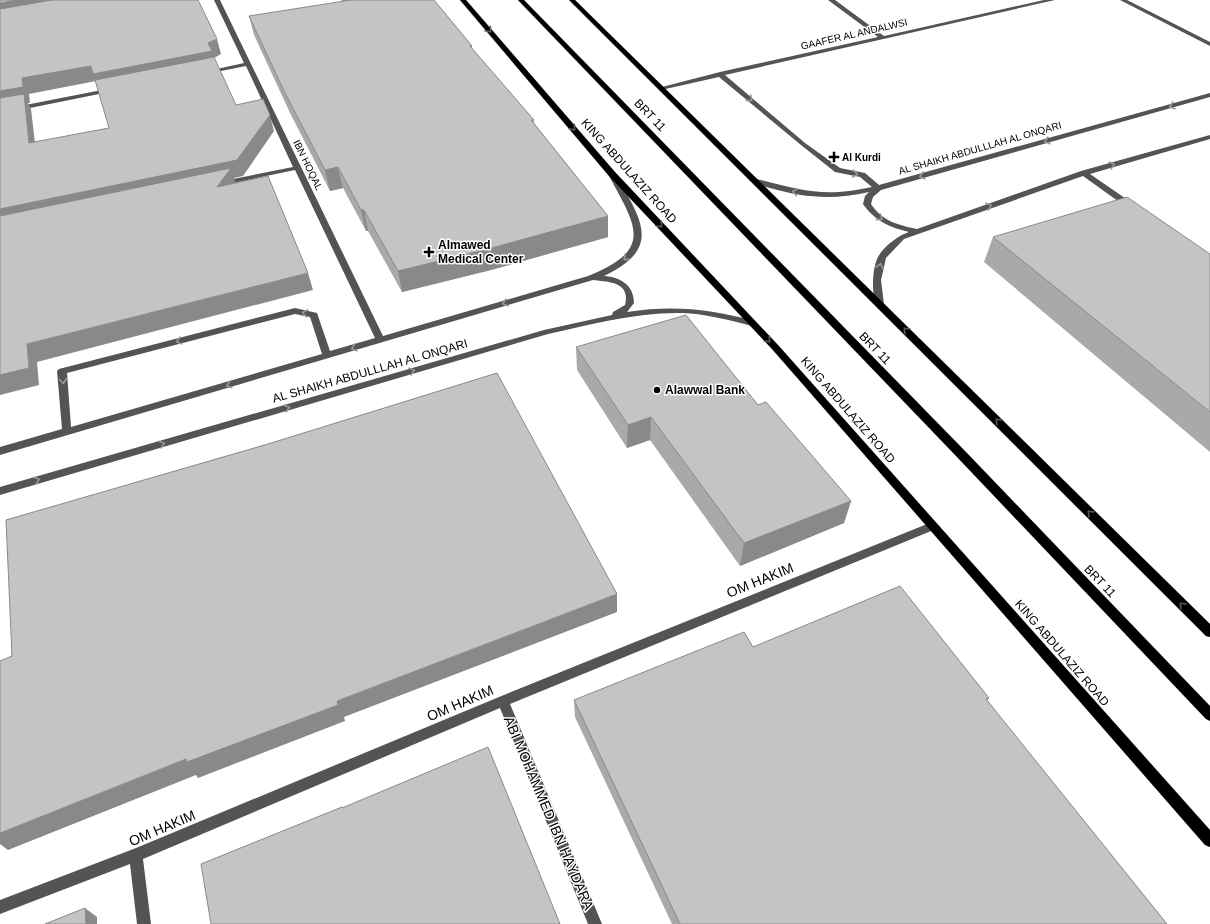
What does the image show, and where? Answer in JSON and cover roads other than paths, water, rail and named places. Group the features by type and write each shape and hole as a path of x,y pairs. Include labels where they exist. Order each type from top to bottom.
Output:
{"main road":[{"name":"KING ABDULAZIZ ROAD","path":"463,0 612,174 752,323 1210,840"},
{"name":"BRT 11","path":"521,0 972,465 1210,715"},
{"path":"572,0 1210,632"}],"street":[{"name":"IBN HOQAL","path":"217,0 380,339"},
{"path":"831,0 883,38"},
{"name":"GAAFER AL ANDALWSI","path":"661,88 1052,0"},
{"path":"1123,0 1210,44"},
{"path":"201,73 248,64"},
{"path":"720,74 803,144 838,170 862,175 878,188 869,196 867,204 880,220 891,225 917,231"},
{"path":"0,112 116,89"},
{"name":"AL SHAIKH ABDULLLAH AL ONQARI","path":"753,180 790,191 808,194 840,195 878,188 1210,95"},
{"path":"880,304 877,280 882,257 901,237 1084,173 1210,137"},
{"path":"214,185 298,168"},
{"path":"1084,173 1140,212"},
{"path":"0,451 327,356 607,272 626,259 636,248 638,226 612,174"},
{"path":"591,278 606,278 619,282 625,287 631,298 630,304 626,309 609,317"},
{"path":"68,432 62,371 295,311 314,315 327,356"},
{"name":"AL SHAIKH ABDULLLAH AL ONQARI","path":"0,491 547,332 609,317 668,311 700,312 752,323"},
{"name":"OM HAKIM","path":"0,907 136,856 503,701 932,526"},
{"name":"ABI MOHAMMED IBN HAYDARA","path":"503,701 595,924"},
{"path":"136,856 144,924"}],"place":[{"name":"Al Kurdi","path":"834,157"},
{"name":"Almawed Medical Center","path":"429,252"},
{"name":"Alawwal Bank","path":"657,390"}]}
